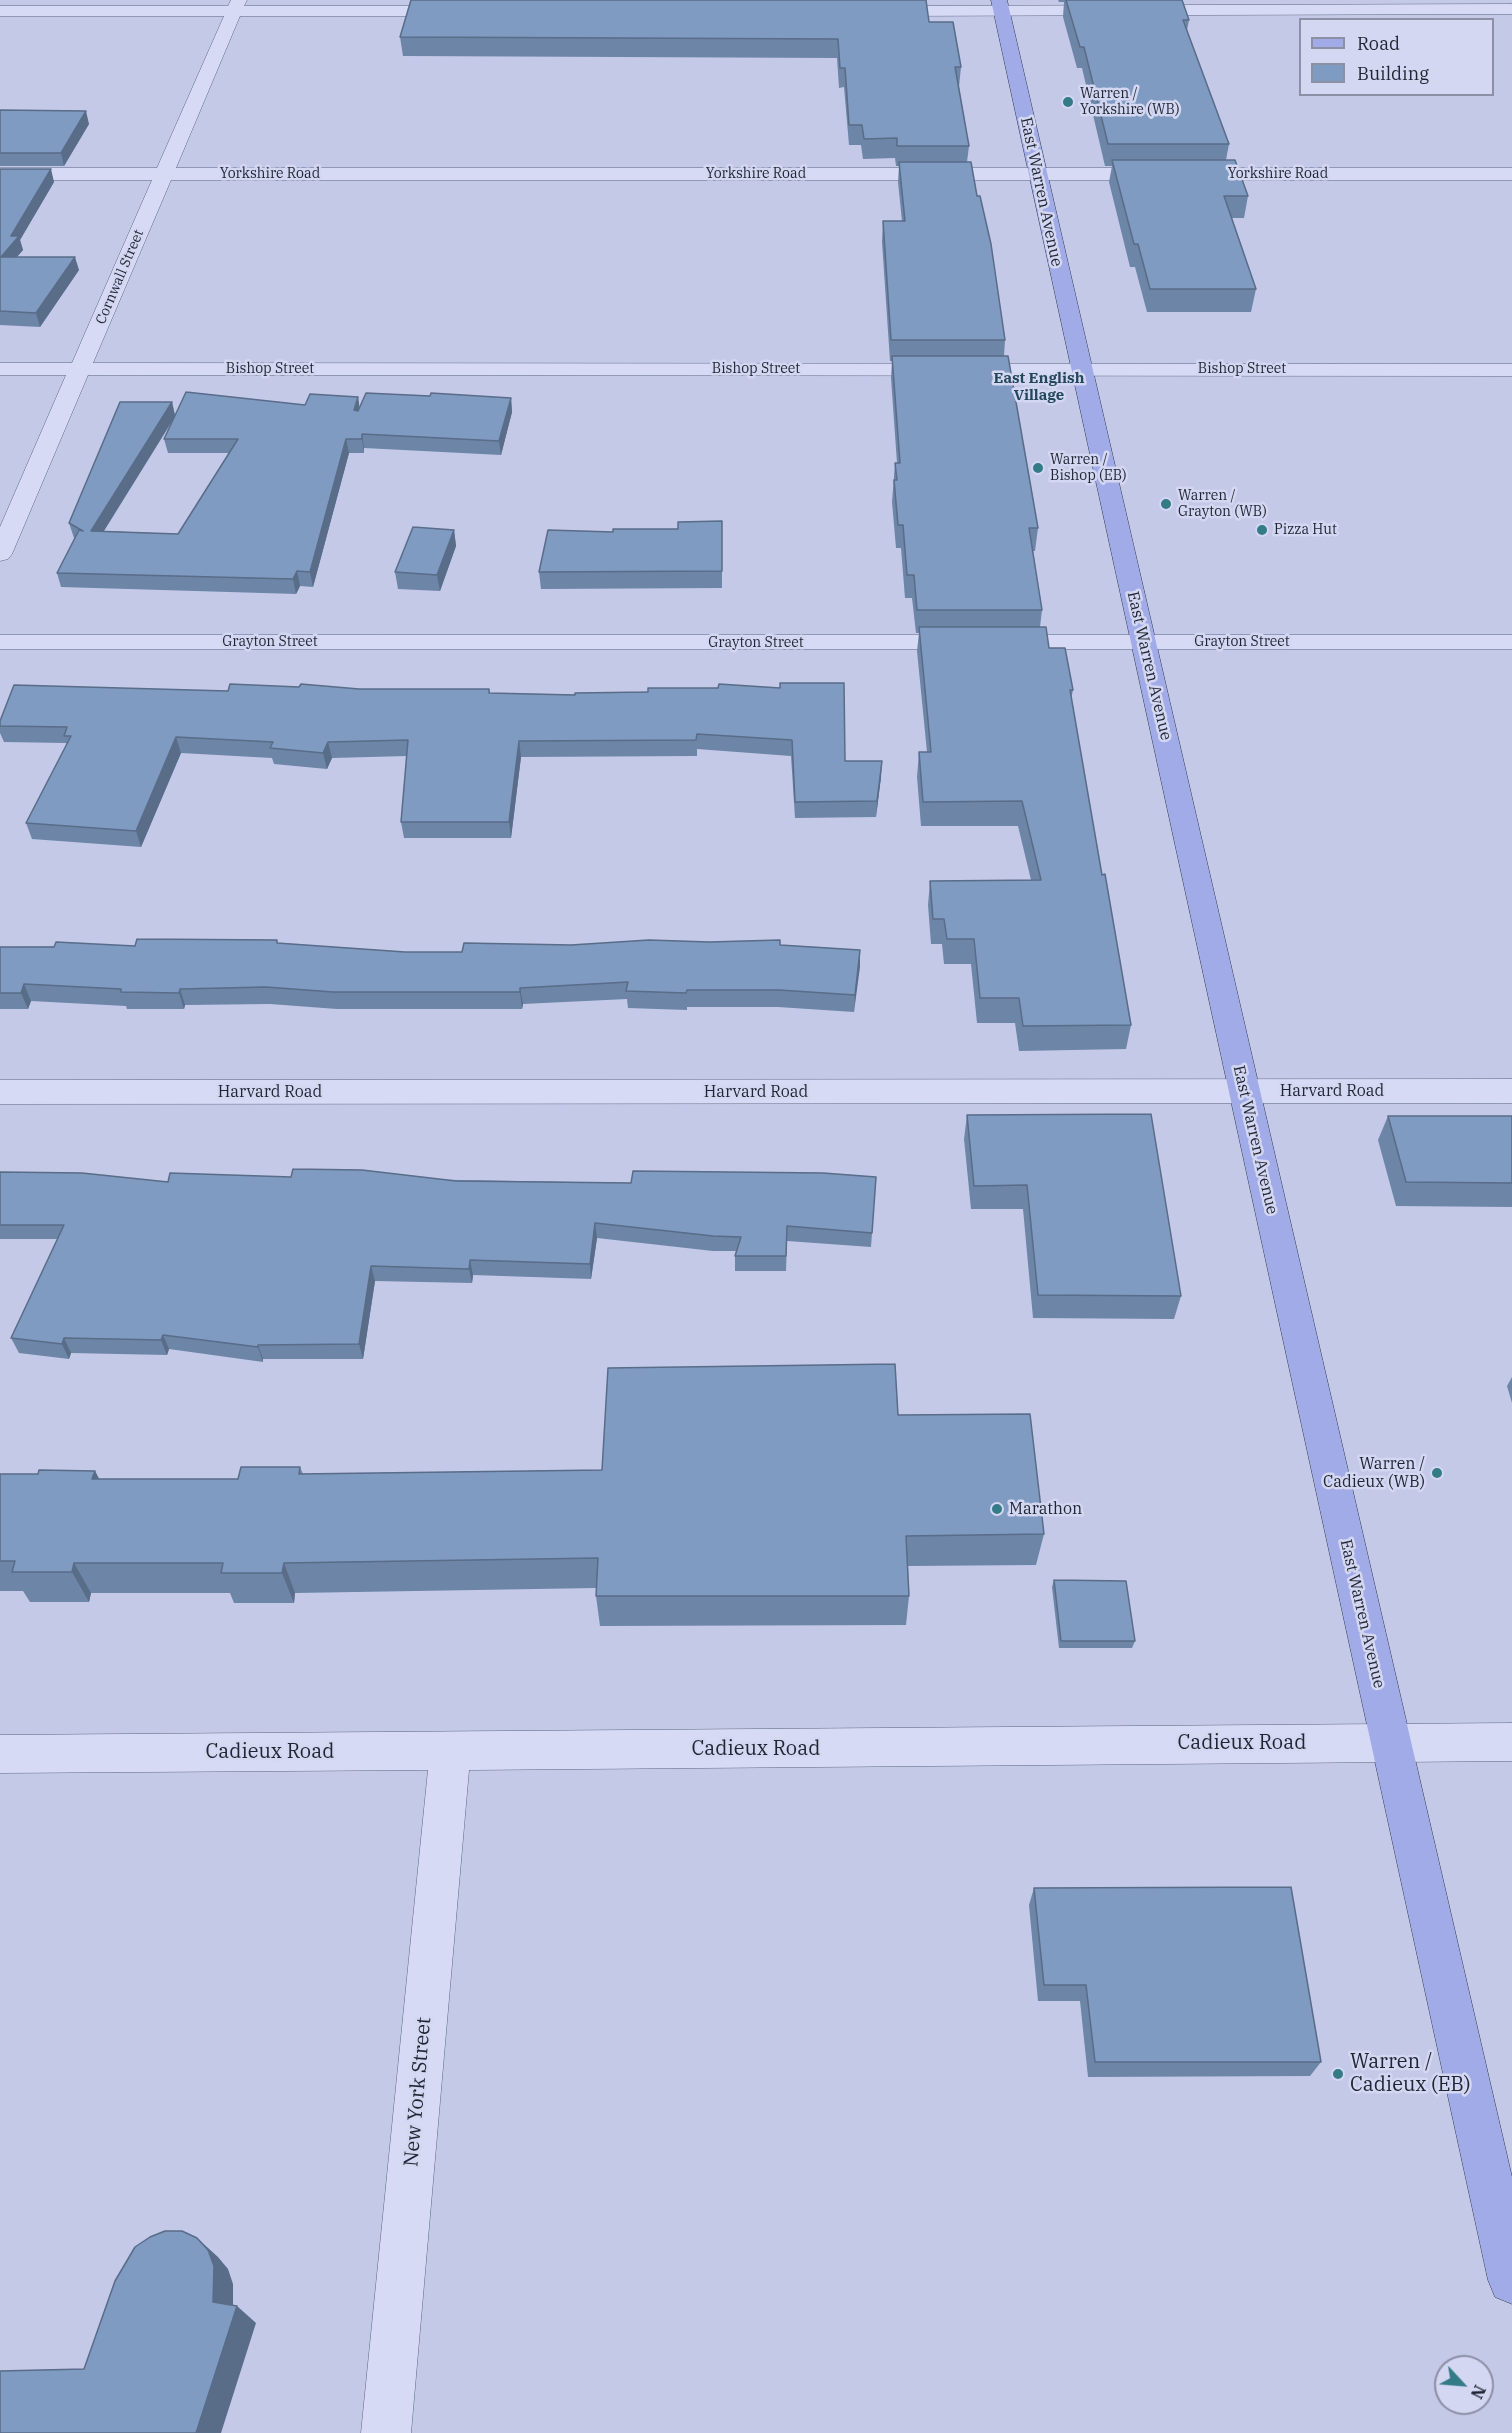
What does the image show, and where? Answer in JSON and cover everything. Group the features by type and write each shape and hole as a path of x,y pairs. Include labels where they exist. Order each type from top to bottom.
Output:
{"main road":[{"name":"East Warren Avenue","path":"1000,5 1080,369 1144,642 1512,2280"}],"street":[{"path":"0,11 237,5 462,11"},
{"name":"Cornwall Street","path":"0,554 237,5"},
{"path":"868,11 1000,5 1512,9"},
{"name":"Yorkshire Road","path":"0,174 1512,174"},
{"name":"Bishop Street","path":"0,369 1512,370"},
{"name":"Grayton Street","path":"0,642 1512,642"},
{"name":"Harvard Road","path":"0,1092 1512,1090"},
{"name":"Cadieux Road","path":"0,1754 1512,1743"},
{"name":"New York Street","path":"386,2433 450,1751"}],"building":[{"path":"411,0 926,0 929,22 953,22 961,67 955,67 969,146 897,146 897,138 864,139 862,125 849,125 845,68 840,68 838,39 400,37"},
{"path":"1066,0 1182,0 1189,20 1183,20 1229,144 1108,144 1084,47 1080,47"},
{"path":"0,110 86,111 61,153 0,153"},
{"path":"1112,160 1235,160 1248,196 1224,196 1256,289 1150,289 1138,244 1134,244"},
{"path":"899,162 971,162 977,196 980,196 991,244 1005,340 891,340 883,221 905,221"},
{"path":"0,169 51,169 11,236 19,236 1,257 75,257 36,313 0,311"},
{"path":"892,356 1008,356 1038,528 1029,528 1042,610 917,610 914,575 907,575 903,525 898,525 894,480 897,480 895,463 900,463"},
{"path":"186,392 305,405 310,394 358,397 354,410 358,411 366,393 430,396 431,393 511,398 499,441 362,434 362,439 346,439 310,572 297,571 293,579 57,573 79,530 83,531 69,523 120,402 172,402 91,531 178,534 238,439 164,439"},
{"path":"722,521 722,571 539,572 548,530 613,532 613,529 678,529 678,522"},
{"path":"413,527 454,530 437,575 395,572"},
{"path":"919,627 1046,627 1049,648 1065,648 1073,690 1070,690 1102,875 1105,874 1131,1025 1023,1026 1019,998 980,998 974,939 947,939 944,919 933,919 930,881 1041,880 1022,801 923,802 919,752 931,752"},
{"path":"780,683 844,683 845,761 882,761 877,801 795,802 792,740 697,734 696,740 519,741 509,822 401,822 408,740 328,742 323,753 270,748 273,742 176,737 136,831 26,823 71,736 64,736 67,727 0,726 14,685 228,691 230,684 299,687 301,684 359,689 489,689 489,693 575,695 575,693 648,692 648,688 718,688 719,684 780,688"},
{"path":"137,939 277,940 277,943 405,952 462,952 464,943 571,945 649,940 709,942 780,940 780,945 860,950 855,995 779,990 687,990 686,993 626,991 628,982 520,988 520,992 333,992 266,987 180,989 179,993 121,992 121,989 24,984 21,993 0,993 0,947 54,947 56,942 135,946"},
{"path":"1151,1114 1181,1296 1038,1295 1027,1185 974,1186 967,1115"},
{"path":"1388,1116 1512,1116 1512,1183 1406,1182"},
{"path":"293,1169 362,1170 456,1181 631,1183 633,1171 823,1173 876,1177 872,1233 787,1226 786,1256 735,1256 741,1237 595,1223 590,1264 470,1260 469,1269 371,1266 359,1344 258,1345 258,1347 163,1335 161,1340 64,1338 62,1344 11,1338 64,1225 0,1225 0,1172 82,1173 168,1182 170,1173 291,1177"},
{"path":"895,1364 898,1415 1030,1414 1044,1534 906,1536 909,1596 596,1596 598,1558 284,1563 282,1573 221,1573 223,1563 74,1563 72,1572 12,1572 15,1561 0,1561 0,1474 38,1474 39,1470 95,1471 92,1479 238,1479 241,1467 300,1467 299,1474 602,1470 608,1368"},
{"path":"1054,1580 1126,1581 1135,1641 1061,1641"},
{"path":"1291,1887 1321,2062 1095,2062 1086,1985 1044,1985 1034,1888"},
{"path":"165,2231 182,2231 197,2238 208,2250 214,2266 213,2302 237,2306 196,2433 0,2433 0,2371 84,2369 115,2281 135,2247"}],"place":[{"name":"Warren / Yorkshire (WB)","path":"1068,102"},
{"name":"Warren / Bishop (EB)","path":"1038,468"},
{"name":"Warren / Grayton (WB)","path":"1166,504"},
{"name":"Pizza Hut","path":"1262,530"},
{"name":"Warren / Cadieux (WB)","path":"1437,1473"},
{"name":"Marathon","path":"997,1509"},
{"name":"Warren / Cadieux (EB)","path":"1338,2074"}],"district":[{"name":"East English Village","path":"1039,388"}]}
